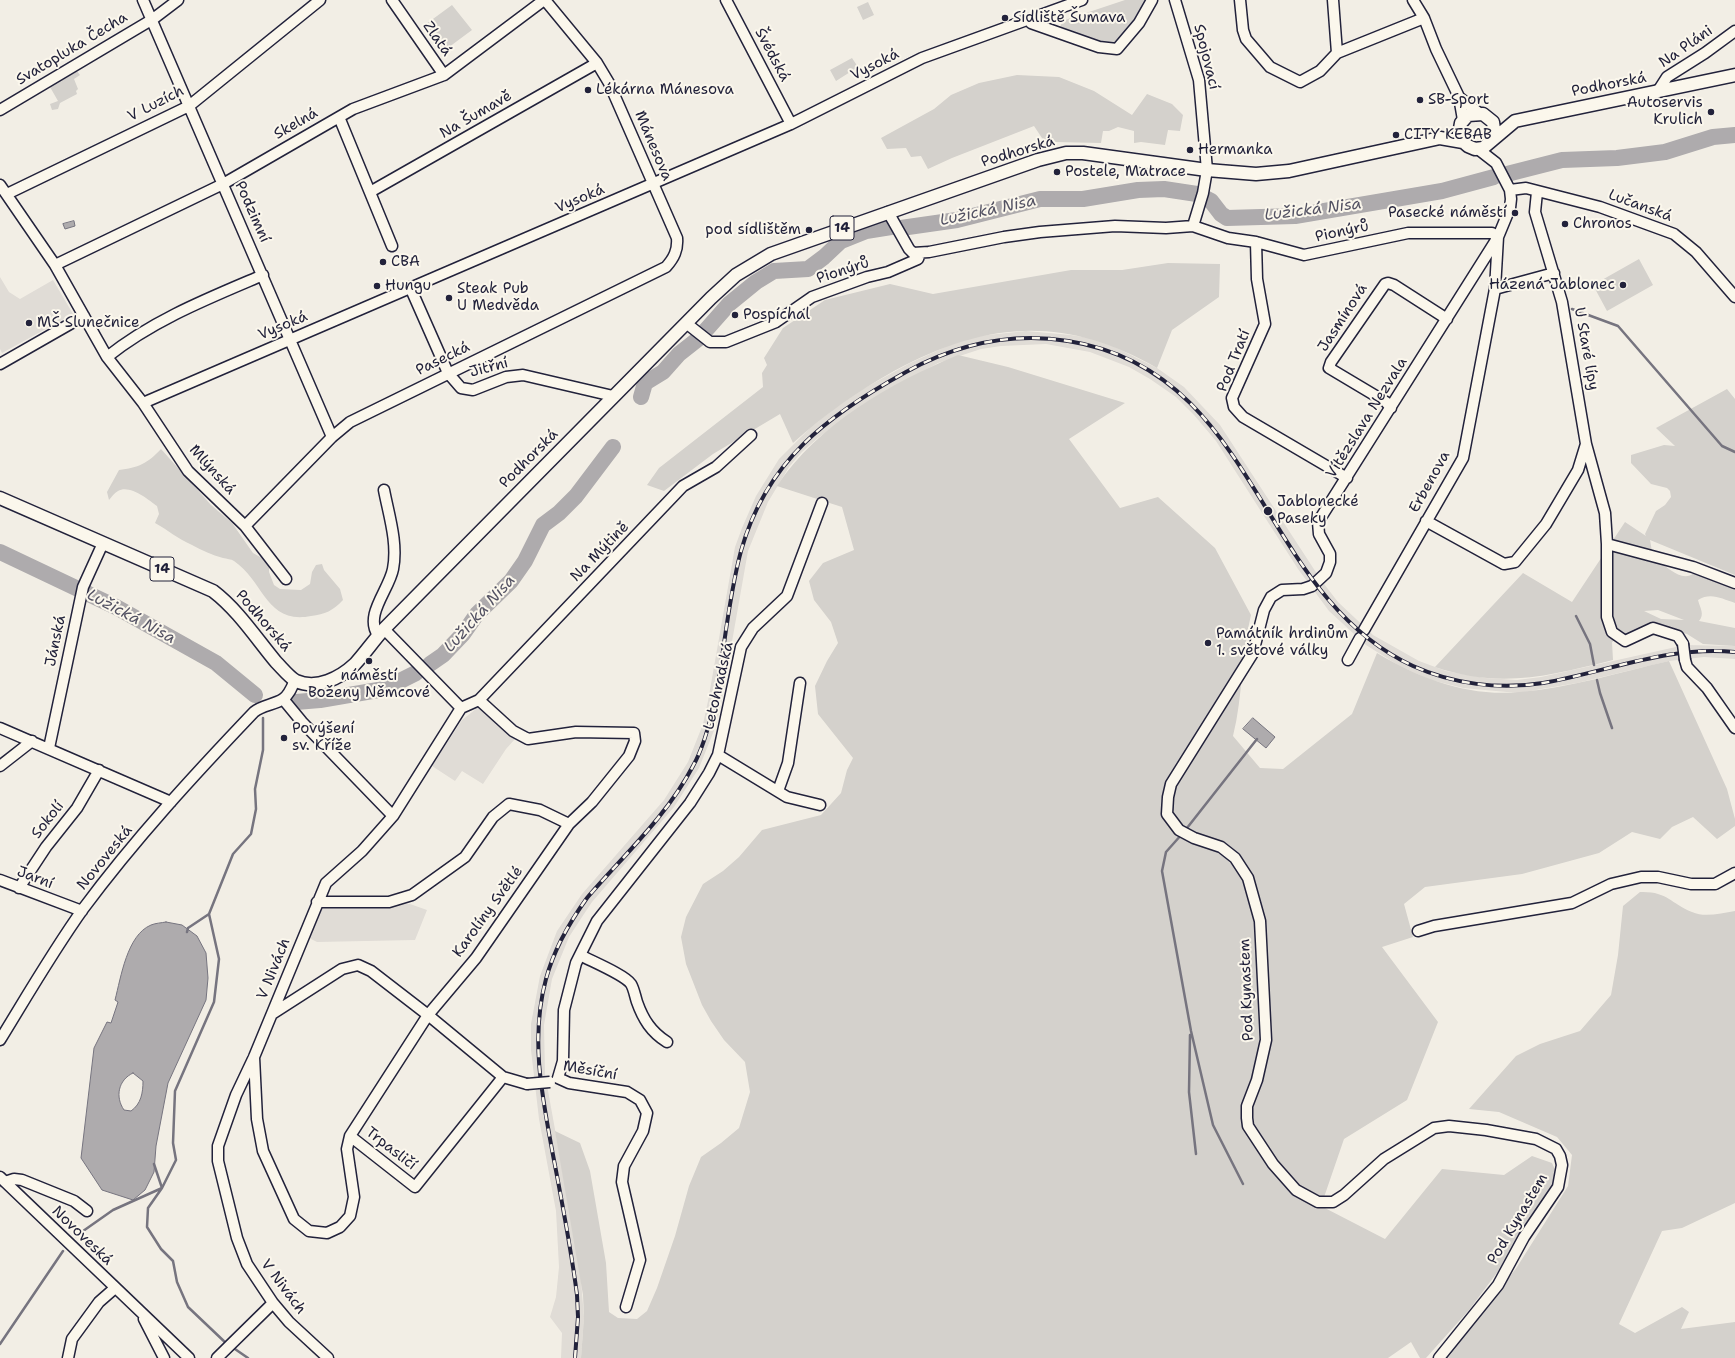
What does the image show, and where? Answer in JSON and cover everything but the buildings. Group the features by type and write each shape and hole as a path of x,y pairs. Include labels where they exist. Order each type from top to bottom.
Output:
{"main road":[{"name":"Podhorská","path":"0,498 213,591 233,609 268,652 295,680 319,684 330,681 354,664 381,632 613,396 690,326 736,275 757,261 808,240 888,212 1038,160 1066,153 1083,153 1207,170 1256,174 1283,172 1440,138 1463,142 1470,147 1478,149 1485,147 1515,121 1735,75"},
{"path":"1479,113 1490,118 1515,121"},
{"name":"14","path":"1440,138 1461,123 1468,115 1479,113"},
{"path":"1490,118 1495,126 1493,139"},
{"path":"1461,123 1459,134 1463,142"}],"street":[{"name":"Podzimní","path":"143,0 153,19 332,437"},
{"name":"Svatopluka Čecha","path":"0,110 153,19 178,0"},
{"name":"V Luzích","path":"7,194 189,106 320,0"},
{"name":"Zlatá","path":"392,0 444,75"},
{"name":"Skelná","path":"55,265 223,184 353,109 444,75 545,0"},
{"name":"Mánesova","path":"545,0 597,63 609,83 677,238 676,252"},
{"name":"Švédská","path":"726,0 791,124"},
{"name":"Vysoká","path":"143,403 791,124 922,58 1082,0"},
{"path":"1029,20 1031,23 1099,47 1117,49 1139,23 1152,0"},
{"name":"Spojovací","path":"1175,0 1199,80 1207,170"},
{"path":"1240,0 1243,30 1246,39 1270,67 1300,82 1320,71 1337,53 1424,18"},
{"path":"1333,0 1337,53"},
{"path":"1413,0 1424,18 1436,49 1459,97 1461,123"},
{"name":"Na Pláni","path":"1658,91 1667,77 1705,53 1735,30"},
{"name":"Na Šumavě","path":"370,192 597,63"},
{"path":"1459,97 1479,113"},
{"path":"339,117 392,246"},
{"path":"1493,139 1497,166"},
{"path":"1478,149 1497,166 1510,190 1510,208 1498,237 1495,289 1554,273"},
{"path":"1193,226 1202,196 1207,170"},
{"name":"Mlýnská","path":"0,185 55,265 107,357 143,403 188,471 245,526 286,579"},
{"name":"Lučanská","path":"1510,190 1526,188 1600,207 1674,234 1696,252 1735,297"},
{"name":"U Staré lípy","path":"1537,192 1535,212 1562,302 1586,444 1605,513 1607,544"},
{"path":"888,212 909,249 913,253 920,253"},
{"name":"Pionýrů","path":"690,326 704,339 715,343 726,342 776,322 812,297 888,272 918,259 920,253 1040,232 1115,226 1166,228 1193,226 1228,238 1256,242 1304,255 1408,233 1492,233 1498,237"},
{"name":"Vítězslava Nezvala","path":"1248,878 1235,858 1221,847 1194,838 1179,830 1167,814 1168,797 1172,784 1183,762 1253,653 1264,610 1271,596 1282,590 1308,588 1320,580 1326,573 1330,562 1330,554 1319,534 1318,522 1498,237"},
{"name":"Pod Tratí","path":"1256,242 1257,279 1265,324 1232,398 1234,407 1243,417 1347,478"},
{"name":"Pasecká","path":"245,526 332,437 350,422 660,269 671,261 676,252"},
{"path":"107,357 142,331 263,275"},
{"name":"Jasmínová","path":"1391,408 1386,402 1329,368 1331,362 1385,284 1388,283 1394,285 1447,319"},
{"name":"Jitřní","path":"410,287 448,373 461,388 473,390 506,377 523,375 613,396"},
{"name":"Erbenova","path":"1348,660 1463,458 1495,289"},
{"path":"0,364 84,316"},
{"name":"Na Mýtině","path":"461,708 479,700 683,486 716,467 751,435"},
{"name":"U Staré lípy","path":"1426,521 1504,564 1515,562 1546,524 1578,470 1586,444"},
{"path":"384,490 394,539 393,570 378,604 374,628 381,632 461,708"},
{"name":"Letohradská","path":"554,1080 563,1061 564,1010 576,963 597,921 690,803 709,773 718,755 741,647 753,628 788,596 822,503"},
{"name":"Jánská","path":"49,748 83,587 103,543"},
{"path":"1735,583 1693,567 1607,544 1608,617 1612,632 1625,641 1653,628 1678,636 1683,644 1687,667 1707,688 1735,728"},
{"path":"295,680 283,699 302,722 393,816"},
{"path":"778,792 788,763 800,683"},
{"name":"Novoveská","path":"0,1040 82,911 114,869 171,802 254,712 263,706 283,699"},
{"name":"Karolíny Světlé","path":"428,1015 476,958 569,824 592,802 630,756 636,741 634,733 576,732 528,739 513,731 479,700"},
{"name":"V Nivách","path":"328,1358 289,1322 272,1303 247,1264 237,1238 218,1161 218,1146 236,1095 254,1057 326,883 362,851 393,816 461,708"},
{"path":"0,728 171,802"},
{"path":"0,766 32,741"},
{"path":"718,755 787,797 820,805"},
{"name":"Sokolí","path":"18,888 46,847 77,808 99,770"},
{"path":"318,902 389,902 412,895 464,857 493,817 509,804 540,810 569,824"},
{"path":"1418,931 1434,926 1572,903 1611,884 1641,877 1658,878 1691,884 1715,884 1735,873"},
{"name":"Pod Kynastem","path":"1248,878 1260,921 1266,1040 1257,1080 1247,1106 1248,1126 1272,1164 1296,1190 1318,1202 1333,1202 1344,1195 1384,1158 1434,1128 1449,1126 1486,1130 1536,1139 1556,1148 1560,1156 1562,1165 1558,1187 1524,1236 1498,1285 1439,1358"},
{"name":"Jarní","path":"0,880 82,911"},
{"path":"580,955 610,970 630,983 640,1011 649,1027 655,1035 667,1042"},
{"name":"Měsíční","path":"272,1014 342,969 358,965 371,971 428,1015 503,1077 527,1084 554,1080 569,1082 627,1092 640,1100 647,1113 644,1131 624,1166 622,1182 640,1260 626,1308"},
{"name":"Trpasličí","path":"428,1015 350,1136 415,1187 503,1077"},
{"path":"254,1057 257,1119 263,1151 294,1219 309,1231 327,1233 340,1226 350,1216 354,1197 346,1150 350,1136"},
{"name":"Novoveská","path":"3,1180 22,1180 74,1201 87,1211"},
{"name":"Novoveská","path":"3,1180 189,1358"},
{"path":"68,1358 72,1339 99,1302 115,1288"},
{"path":"217,1358 272,1303"},
{"name":"Novoveská","path":"139,1310 164,1358"}],"shaded area":[{"path":"1125,0 1148,0 1116,44 1101,43 1060,29 1062,21"},
{"path":"868,2 874,15 863,20 857,7"},
{"path":"452,5 472,30 441,53 422,27"},
{"path":"852,58 858,67 836,81 830,70"},
{"path":"77,71 80,75 74,79 78,89 76,91 77,94 60,103 58,109 52,110 50,104 58,101 50,87"},
{"path":"1017,75 1059,77 1094,91 1132,115 1147,94 1172,104 1183,115 1180,131 1168,130 1165,145 1141,142 1134,143 1134,131 1118,127 1109,131 1103,131 1101,143 1055,142 1046,144 1034,126 928,169 921,156 911,157 906,148 887,149 881,138 934,109 951,95 979,83"},
{"path":"74,221 75,226 65,229 63,224"},
{"name":"Házená Jablonec","path":"1639,259 1653,285 1607,311 1593,285"},
{"path":"1168,263 1220,264 1219,297 1172,330 1157,368 1123,351 1090,339 1057,332 1026,331 994,334 961,342 928,354 894,371 842,404 793,443 780,414 713,454 664,491 647,485 659,468 763,387 762,373 767,365 764,358 783,328 825,300 890,284 933,294 1071,270 1122,270"},
{"name":"MŠ Slunečnice","path":"0,277 9,292 20,299 53,280 73,314 2,353 0,349"},
{"path":"1026,331 1071,335 1094,339 1113,346 1157,368 1184,387 1220,425 1321,580 1338,602 1373,635 1419,661 1446,671 1485,678 1517,680 1541,677 1685,645 1735,646 1735,659 1704,657 1669,661 1577,683 1518,693 1463,688 1431,680 1401,667 1366,645 1329,611 1298,569 1216,441 1194,415 1176,397 1150,379 1129,367 1090,352 1046,344 1001,346 981,349 938,363 870,400 818,438 802,452 789,467 768,502 748,551 721,704 715,728 699,768 674,807 592,902 569,937 552,979 544,1025 545,1074 580,1268 584,1317 581,1358 561,1358 562,1333 550,1317 556,1297 559,1267 556,1211 539,1119 531,1050 531,1024 540,976 557,931 582,894 664,800 688,762 703,724 735,547 756,496 779,459 810,428 834,409 863,389 910,363 954,343 978,336"},
{"path":"958,355 1008,367 1125,403 1069,439 1120,508 1158,497 1215,548 1251,615 1245,645 1239,706 1233,736 1260,768 1283,769 1352,714 1377,653 1410,671 1446,684 1482,692 1501,693 1557,687 1669,661 1727,789 1735,819 1735,826 1717,839 1693,817 1672,827 1660,839 1632,832 1599,853 1522,874 1425,887 1404,904 1413,937 1382,947 1438,1022 1407,1100 1344,1139 1321,1206 1385,1239 1442,1169 1504,1175 1532,1156 1552,1163 1557,1174 1546,1199 1519,1234 1502,1266 1469,1310 1426,1358 1420,1358 1411,1342 1388,1358 581,1358 584,1317 583,1295 555,1131 580,1143 590,1171 606,1263 609,1312 618,1318 637,1319 647,1311 657,1288 675,1236 689,1186 701,1157 739,1128 750,1092 745,1062 724,1040 711,1021 702,1005 686,964 681,937 686,917 703,884 723,871 739,857 762,830 821,815 841,793 847,770 853,758 818,714 815,686 827,661 838,643 831,622 814,600 809,581 823,563 854,550 842,507 777,486 794,464 834,425 882,392 908,378"},
{"path":"1727,389 1735,399 1735,575 1650,540 1654,563 1657,561 1680,575 1689,576 1694,573 1735,585 1735,603 1712,596 1698,600 1702,613 1699,621 1735,628 1735,646 1703,644 1687,634 1647,624 1612,642 1613,660 1567,671 1524,678 1503,679 1459,674 1435,667 1523,573 1572,602 1625,522 1646,536 1645,534 1656,511 1665,505 1671,497 1670,491 1667,488 1651,484 1631,463 1631,455 1664,445 1675,446 1656,428","holes":["1658,610 1684,620 1661,619 1644,611"]},
{"path":"161,449 211,505 232,523 253,553 269,562 269,572 274,585 280,589 301,590 310,584 312,572 316,565 322,564 324,570 340,589 343,600 332,609 320,614 296,617 284,614 275,608 244,569 234,561 199,549 155,523 159,514 157,506 144,496 127,489 122,489 114,494 109,500 107,492 119,470 132,468 142,464 152,458"},
{"path":"481,705 515,739 506,749 483,784 462,771 455,781 432,766 462,720"},
{"path":"1253,718 1275,737 1266,748 1243,729"},
{"path":"1640,892 1656,893 1668,898 1685,909 1702,915 1735,911 1735,1203 1682,1228 1662,1231 1619,1324 1635,1333 1682,1307 1689,1312 1681,1329 1735,1322 1735,1358 1448,1358 1517,1267 1568,1186 1572,1155 1557,1137 1499,1112 1469,1109 1516,1056 1540,1044 1580,1031 1611,995 1618,955 1623,906"},
{"path":"410,904 427,910 415,940 317,942 309,938 322,906"},
{"path":"166,922 182,925 197,936 206,953 208,978 206,1000 168,1083 156,1146 154,1172 145,1190 133,1200 102,1190 81,1158 94,1048 107,1022 111,1023 118,1002 115,1000 126,958 136,938 143,930 151,925","holes":["133,1073 143,1081 143,1090 139,1102 131,1111 124,1110 121,1105 119,1094 121,1084"]}],"waterway":[{"name":"Lužická Nisa","path":"1507,174 1562,160 1617,158 1665,152 1713,137 1735,135"},
{"name":"Lužická Nisa","path":"901,228 957,220 1040,199 1083,199 1138,190 1164,189 1197,194 1211,201 1221,214 1227,218 1295,216 1442,191 1494,177"},
{"name":"Lužická Nisa","path":"641,397 645,383 663,372 679,354 698,339 729,304 756,282 774,271 808,269 824,257 841,241 866,231 891,227"},
{"path":"1572,309 1618,326 1722,446 1735,452"},
{"name":"Lužická Nisa","path":"430,664 443,655 463,634 477,614 511,581 525,561 543,525 559,513 576,496 613,447"},
{"name":"Lužická Nisa","path":"0,552 116,607 216,663 255,695"},
{"path":"1576,616 1590,644 1594,665"},
{"name":"Lužická Nisa","path":"296,702 320,700 384,689 416,673"},
{"path":"1597,680 1612,728"},
{"path":"228,1345 188,1307 177,1282 173,1261 161,1249 147,1227 148,1208 162,1188 176,1160 173,1143 175,1091 214,1002 219,959 209,914 233,854 251,834 256,809 255,789 263,750 263,718"},
{"path":"1187,828 1257,739"},
{"path":"1182,834 1166,852 1162,871 1191,1031 1213,1125 1243,1184"},
{"path":"187,932 188,928 209,914"},
{"path":"1190,1035 1189,1092 1196,1154"},
{"path":"76,1236 113,1210 162,1188 154,1164"},
{"path":"0,1344 63,1251"},
{"path":"232,1347 248,1358"}],"railway":[{"path":"575,1358 578,1317 577,1295 545,1111 539,1067 538,1045 541,1001 549,968 563,937 587,898 658,819 671,802 697,758 706,735 715,702 729,607 741,551 752,519 766,491 784,466 804,444 826,424 851,405 878,388 925,362 945,354 964,348 1005,339 1025,338 1068,341 1132,361 1181,394 1220,438 1254,488 1285,539 1320,589 1361,633 1413,666 1444,677 1476,684 1510,686 1526,685 1543,683 1638,661 1686,652 1735,652"}],"place":[{"name":"Sídliště Šumava","path":"1005,18"},
{"name":"Lékárna Mánesova","path":"588,90"},
{"name":"SB-Sport","path":"1420,100"},
{"name":"Autoservis Krulich","path":"1711,112"},
{"name":"CITY KEBAB","path":"1396,135"},
{"name":"Hermanka","path":"1190,150"},
{"name":"Postele, Matrace","path":"1057,172"},
{"name":"Pasecké náměstí","path":"1515,213"},
{"name":"Chronos","path":"1565,224"},
{"name":"pod sídlištěm","path":"809,230"},
{"name":"CBA","path":"383,262"},
{"name":"Házená Jablonec","path":"1623,285"},
{"name":"Hungu","path":"377,286"},
{"name":"Steak Pub U Medvěda","path":"449,298"},
{"name":"Pospíchal","path":"735,315"},
{"name":"MŠ Slunečnice","path":"29,323"},
{"name":"Jablonecké Paseky","path":"1268,511"},
{"name":"Památník hrdinům 1. světové války","path":"1208,643"},
{"name":"náměstí Boženy Němcové","path":"369,661"},
{"name":"Povýšení sv. Kříže","path":"284,738"}]}
